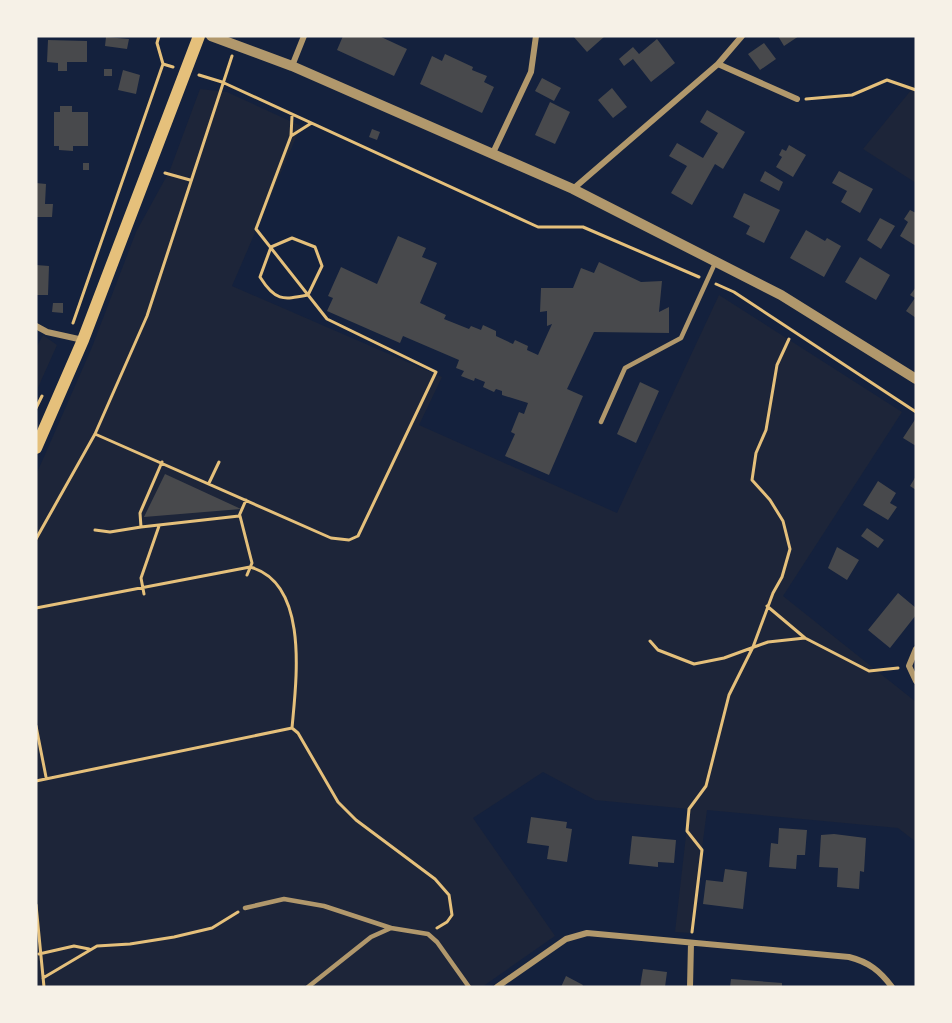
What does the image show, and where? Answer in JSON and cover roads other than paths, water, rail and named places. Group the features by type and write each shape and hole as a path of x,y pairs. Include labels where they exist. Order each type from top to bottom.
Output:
{"main road":[{"path":"36,448 83,340 199,36"}],"street":[{"path":"211,36 292,66 492,156 573,189 781,295 916,379"},
{"path":"292,66 304,36"},
{"path":"492,156 531,72 536,36"},
{"path":"573,189 718,64 742,36"},
{"path":"718,64 797,99"},
{"path":"36,326 68,338 83,340"},
{"path":"916,649 909,666 916,681"},
{"path":"497,987 576,934 602,933 849,957 863,960 878,969 892,987"},
{"path":"690,987 691,943"}],"lane":[{"path":"600,422 625,368 681,338 717,261"},
{"path":"245,908 284,899 324,906 391,928 428,934 437,942 469,987"},
{"path":"308,987 371,938 391,928"}]}
